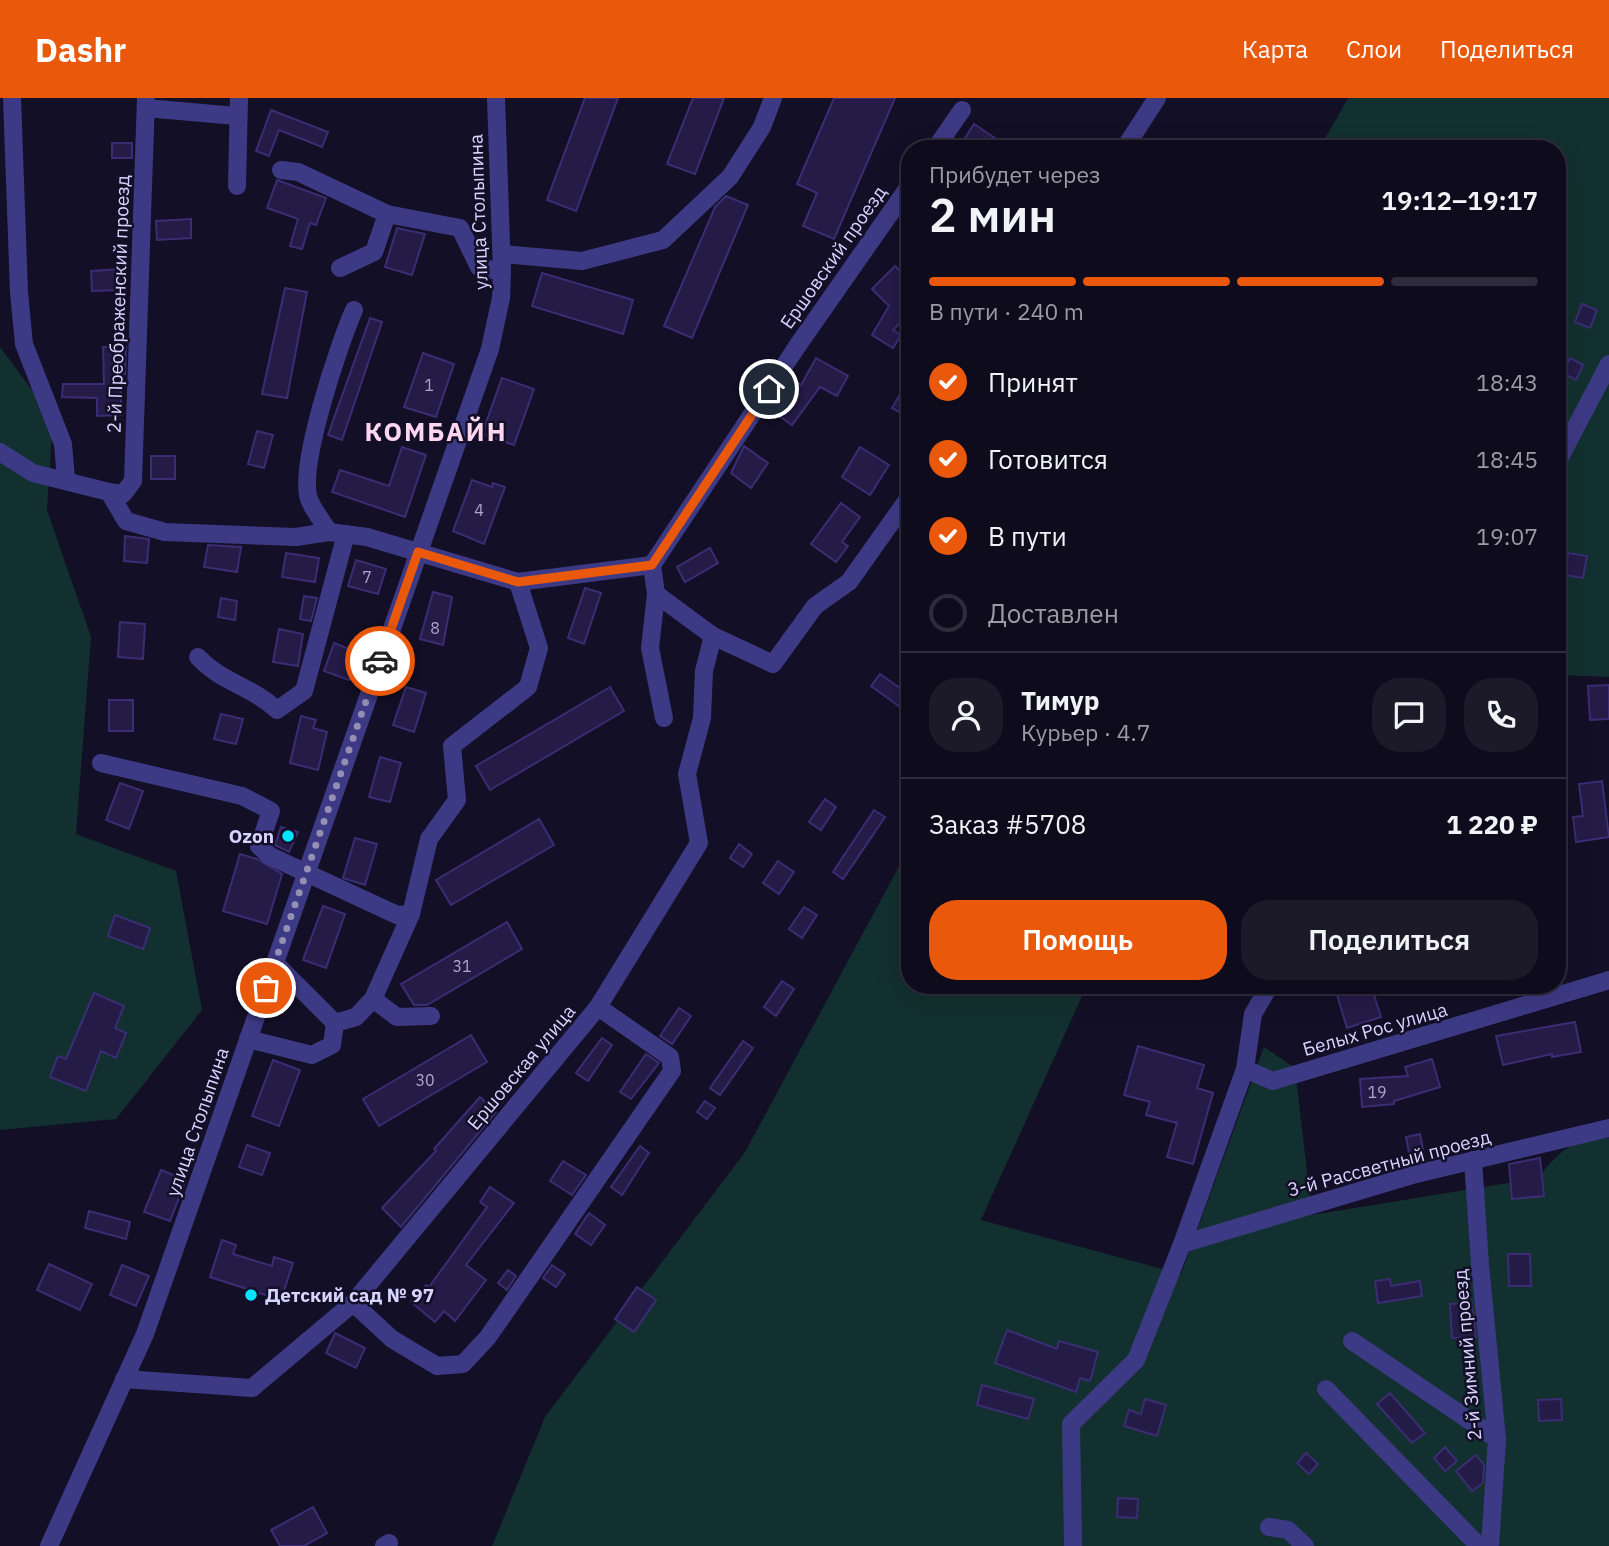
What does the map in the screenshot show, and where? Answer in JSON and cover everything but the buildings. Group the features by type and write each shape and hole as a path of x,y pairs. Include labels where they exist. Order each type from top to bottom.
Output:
{"street":[{"path":"12,98 19,292 24,344 63,444 66,479"},
{"path":"237,186 236,116 239,98"},
{"name":"улица Столыпина","path":"49,1546 145,1334 490,349 501,298 502,263 496,98"},
{"path":"281,170 298,172 387,214 460,228 479,267 502,263 582,261 663,240 730,177 762,127 773,98"},
{"path":"1130,140 1157,98"},
{"path":"146,103 236,116"},
{"name":"2-й Преображенский проезд","path":"109,492 123,494 133,481 146,103"},
{"path":"941,140 962,110"},
{"name":"Ершовский проезд","path":"652,565 798,345 901,197"},
{"path":"340,268 374,252 387,214"},
{"path":"337,533 308,498 311,453 334,357 354,310"},
{"path":"1566,446 1609,364"},
{"path":"0,452 33,473 66,479 109,492 126,521 165,532 296,537 337,533 367,537 518,582 652,565 656,594 650,648 664,718"},
{"path":"656,594 713,636 773,664 815,606 849,582 901,509"},
{"path":"198,657 212,672 258,693 277,710 304,691 337,533"},
{"path":"335,1023 356,1017 373,999 411,914 429,839 457,800 452,746 528,687 539,648 518,582"},
{"name":"Ершовская улица","path":"124,1379 252,1388 353,1303 598,1007 699,843 687,774 702,718 704,671 713,636"},
{"path":"100,763 242,796 271,811 260,846 270,856 397,915 411,914"},
{"path":"275,963 335,1023"},
{"name":"Белых Рос улица","path":"1566,993 1609,980"},
{"path":"1073,1546 1071,1424 1136,1360 1182,1244 1245,1069 1253,1014 1265,994"},
{"name":"Белых Рос улица","path":"1245,1069 1273,1081 1562,994"},
{"path":"373,999 397,1017 431,1016"},
{"path":"353,1303 392,1339 437,1366 463,1364 488,1337 672,1070 670,1057 598,1007"},
{"path":"248,1039 312,1055 332,1045 335,1023"},
{"name":"3-й Рассветный проезд","path":"1182,1244 1416,1174 1609,1128"},
{"name":"2-й Зимний проезд","path":"1474,1160 1480,1265 1497,1439 1490,1546"},
{"path":"1352,1341 1497,1439"},
{"path":"1326,1389 1479,1546"},
{"path":"1269,1527 1288,1530 1304,1546"}],"green space":[{"path":"1348,98 1609,98 1609,677 1566,675 1566,140 1324,140"},
{"path":"0,347 53,418 47,510 91,637 76,834 176,871 202,1010 116,1119 0,1130"},
{"path":"901,863 901,994 1083,994 981,1220 1181,1274 1264,1047 1295,1068 1312,1215 1538,1178 1552,1161 1569,1147 1588,1138 1609,1138 1609,1546 492,1546 545,1417 745,1152"}],"way so far":[{"path":"266,988 380,661"}],"place":[{"name":"Ozon","path":"288,836"},
{"name":"Детский сад № 97","path":"251,1295"}],"district":[{"name":"КОМБАЙН","path":"436,432"}],"route":[{"path":"380,661 418,552 518,582 555,575 652,565 769,389"}]}
